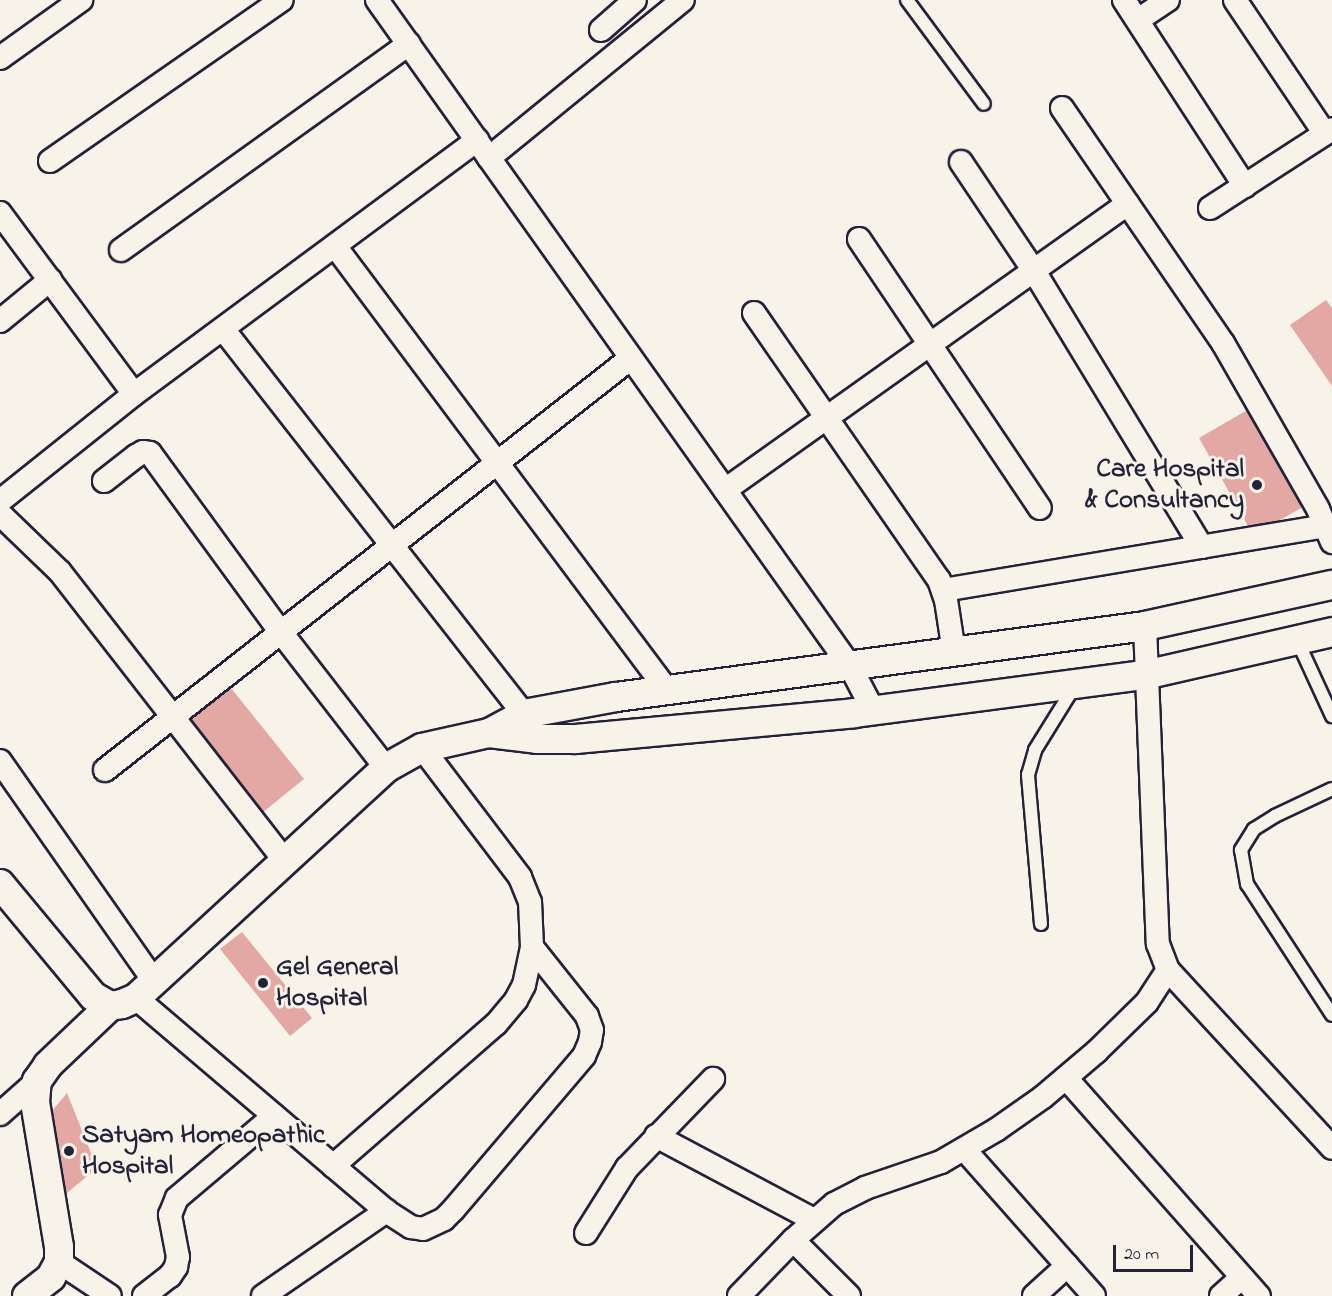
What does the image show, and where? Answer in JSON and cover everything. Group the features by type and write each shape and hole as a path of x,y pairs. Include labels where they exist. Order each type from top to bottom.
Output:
{"street":[{"path":"0,58 81,0"},
{"path":"50,161 282,0"},
{"path":"377,0 850,666 873,710"},
{"path":"601,30 635,0"},
{"path":"0,501 134,394 223,328 335,246 483,149 683,0"},
{"path":"1124,0 1245,186"},
{"path":"1138,20 1168,0"},
{"path":"1210,208 1328,132 1234,0"},
{"path":"121,250 409,45"},
{"path":"943,590 1202,547 1329,534 1318,509 1222,343 1062,108"},
{"path":"961,162 1034,271 1202,547"},
{"path":"725,490 1128,204"},
{"path":"1,215 134,394"},
{"path":"859,239 1040,508"},
{"path":"335,246 500,463 667,690"},
{"path":"0,321 50,280"},
{"path":"754,314 943,590 954,652"},
{"path":"223,328 393,545 530,726 576,739 873,710 1149,674 1332,632"},
{"path":"105,770 280,631 500,463 631,358"},
{"path":"104,481 136,456 143,452 150,453 280,631 386,768"},
{"path":"0,514 60,572 285,861"},
{"path":"0,1114 37,1081 48,1065 133,995 386,768 422,748 489,732 530,726 667,690 1144,626 1332,585"},
{"path":"1144,626 1149,674 1158,944 1168,970 1332,1148"},
{"path":"333,1166 508,1011 524,985 532,947 530,902 520,877 422,748"},
{"path":"0,761 133,995 386,1211 411,1227 423,1229 444,1219 584,1056 592,1029 587,1016 532,947"},
{"path":"0,884 93,996 133,995"},
{"path":"739,1296 793,1240 834,1204 865,1188 941,1162 996,1130 1066,1078 1147,1002 1168,970"},
{"path":"1066,1078 1259,1296"},
{"path":"586,1233 613,1188 656,1136 713,1079"},
{"path":"27,1296 51,1277 59,1262 59,1247 35,1102 37,1081"},
{"path":"144,1296 170,1276 176,1267 178,1257 170,1215 177,1198 274,1116"},
{"path":"656,1136 814,1220"},
{"path":"964,1149 1094,1296"},
{"path":"263,1296 386,1211"},
{"path":"793,1240 849,1296"},
{"path":"59,1262 110,1296"},
{"path":"1034,1296 1067,1266"},
{"path":"1221,1296 1242,1277"}],"lane":[{"path":"907,0 984,104"},
{"path":"1297,640 1332,716"},
{"path":"1041,924 1028,775 1035,750 1077,683"},
{"path":"1332,789 1275,816 1254,829 1241,850 1247,884 1332,1015"}],"building":[{"path":"1326,300 1332,308 1332,386 1290,325"},
{"path":"1249,409 1303,507 1253,535 1199,438"},
{"path":"227,683 304,779 262,813 185,718"},
{"path":"242,932 312,1018 290,1036 220,949"},
{"path":"67,1093 97,1168 61,1198 47,1117"}],"place":[{"name":"Care Hospital & Consultancy","path":"1257,485"},
{"name":"Gel General Hospital","path":"263,983"},
{"name":"Satyam Homeopathic Hospital","path":"69,1151"}]}
